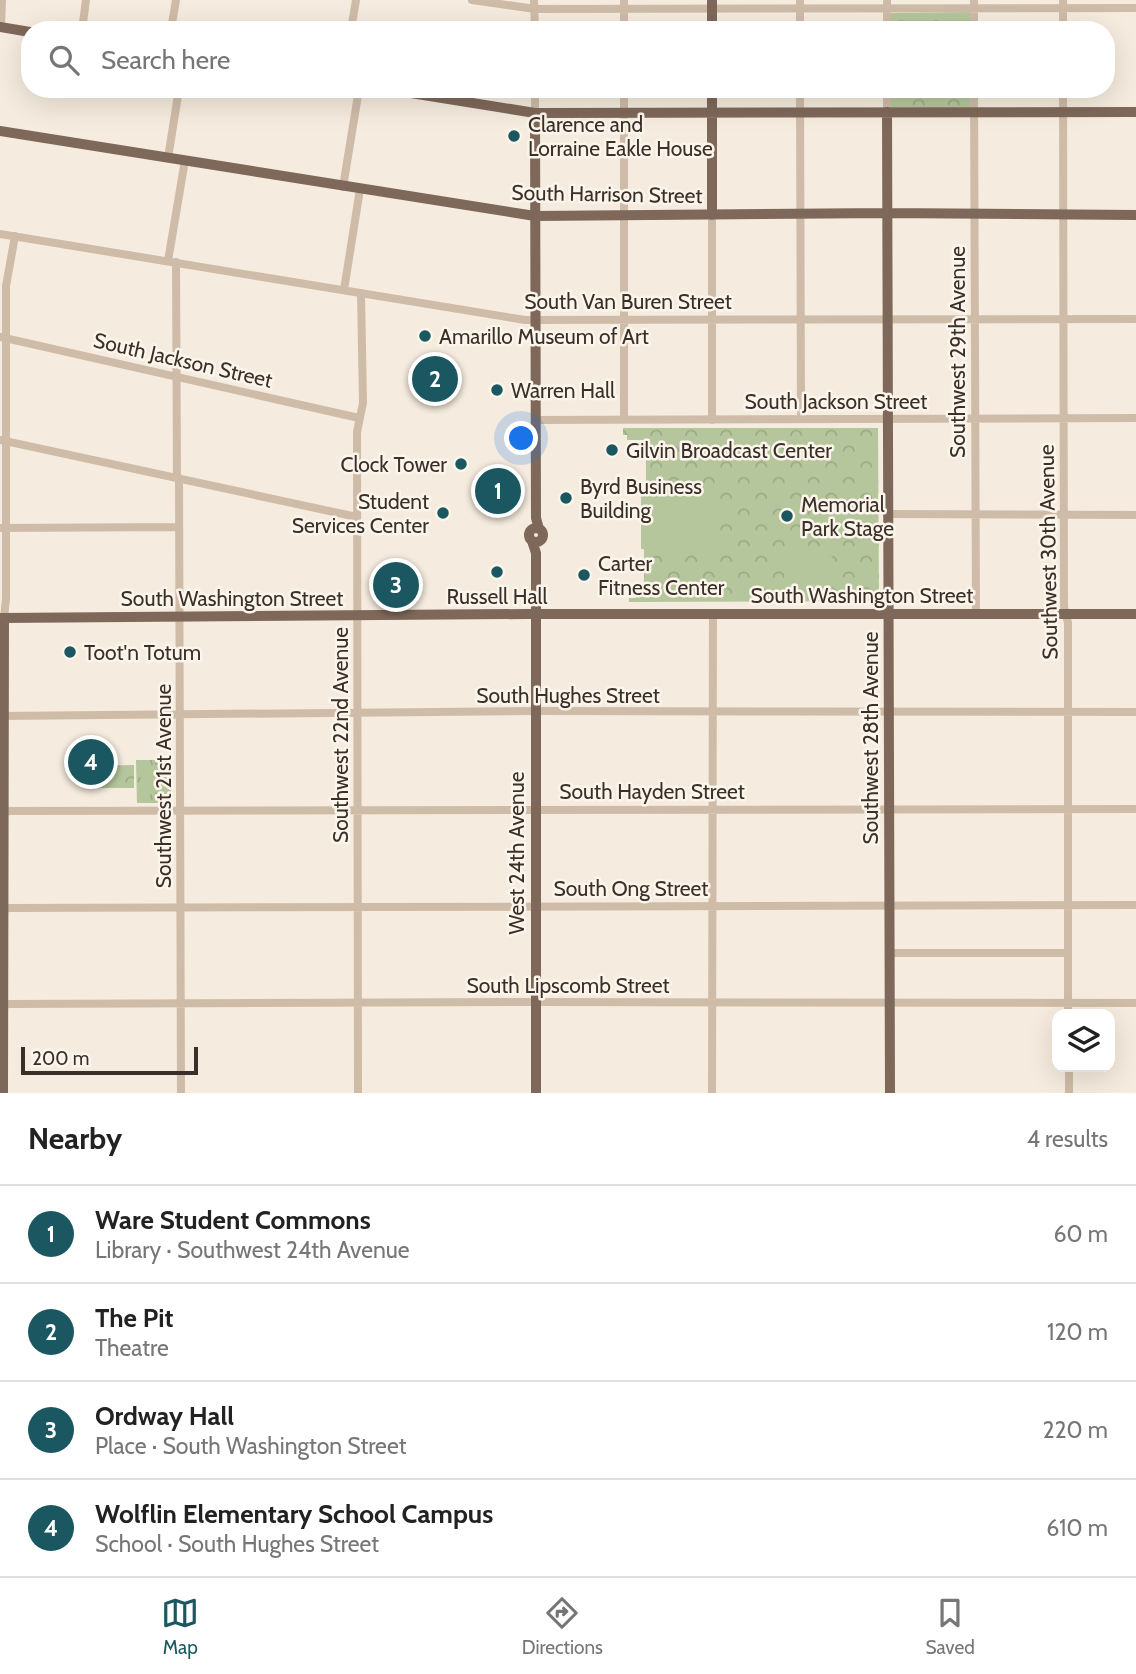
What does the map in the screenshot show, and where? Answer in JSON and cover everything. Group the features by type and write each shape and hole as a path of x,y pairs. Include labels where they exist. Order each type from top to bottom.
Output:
{"main road":[{"path":"1,27 21,30"},
{"path":"442,98 535,113 1136,112"},
{"path":"712,98 712,215"},
{"name":"Southwest 28th Avenue","path":"887,112 890,1093"},
{"name":"West 24th Avenue","path":"535,113 538,535 535,711 536,1093"},
{"name":"South Harrison Street","path":"0,131 360,190 535,215 1136,215"},
{"name":"South Washington Street","path":"2,618 536,614 1136,614"},
{"path":"2,618 3,1093"}],"street":[{"path":"1,27 2,0"},
{"path":"83,21 86,0"},
{"path":"172,21 176,0"},
{"path":"352,21 356,0"},
{"path":"472,0 534,5 1063,4 1136,8"},
{"path":"168,158 178,98"},
{"path":"343,187 358,98"},
{"path":"535,98 535,113"},
{"path":"624,98 624,419"},
{"path":"800,98 801,419"},
{"name":"Southwest 28th Avenue","path":"887,98 887,112"},
{"name":"Southwest 29th Avenue","path":"974,98 976,614"},
{"name":"Southwest 30th Avenue","path":"1063,98 1064,515 1068,623 1068,1009"},
{"name":"Southwest 21st Avenue","path":"181,1093 180,618 172,262 185,160"},
{"path":"344,290 360,190"},
{"path":"712,215 712,420"},
{"name":"South Van Buren Street","path":"0,234 536,320 1136,319"},
{"path":"2,618 4,338 6,286 15,236"},
{"name":"Southwest 22nd Avenue","path":"358,1093 356,432 363,404 360,293"},
{"name":"South Jackson Street","path":"4,338 359,418"},
{"name":"South Jackson Street","path":"536,419 1136,418"},
{"path":"4,440 357,517"},
{"path":"887,514 1136,515"},
{"path":"3,528 179,527"},
{"path":"712,1093 713,614"},
{"name":"South Hughes Street","path":"1,716 535,711 1136,712"},
{"name":"South Hayden Street","path":"1,812 713,808 1136,809"},
{"name":"South Ong Street","path":"2,909 1136,905"},
{"path":"890,953 1068,953"},
{"name":"South Lipscomb Street","path":"2,1006 359,1002 1136,1003"},
{"path":"1069,1072 1069,1093"}],"green space":[{"path":"970,12 970,21 889,21 889,13"},
{"path":"889,98 970,98 970,108 889,108"},
{"path":"623,428 878,428 879,601 629,602 629,598 636,598 636,591 644,590 641,487 646,486 646,440 627,440 627,435 623,435"},
{"path":"641,487 715,488 715,550 641,549"},
{"path":"784,555 832,556 832,595 784,595"},
{"path":"136,760 171,760 171,803 137,803"},
{"path":"134,765 134,788 93,788 93,766"}],"place":[{"name":"Clarence and Lorraine Eakle House","path":"514,136"},
{"name":"Amarillo Museum of Art","path":"425,336"},
{"name":"The Pit","path":"435,379"},
{"name":"Warren Hall","path":"497,390"},
{"name":"Gilvin Broadcast Center","path":"612,450"},
{"name":"Clock Tower","path":"461,464"},
{"name":"Ware Student Commons","path":"498,491"},
{"name":"Byrd Business Building","path":"566,498"},
{"name":"Student Services Center","path":"443,513"},
{"name":"Memorial Park Stage","path":"787,516"},
{"name":"Russell Hall","path":"497,572"},
{"name":"Carter Fitness Center","path":"584,575"},
{"name":"Ordway Hall","path":"396,585"},
{"name":"Toot'n Totum","path":"70,652"},
{"name":"Wolflin Elementary School Campus","path":"91,762"}]}
